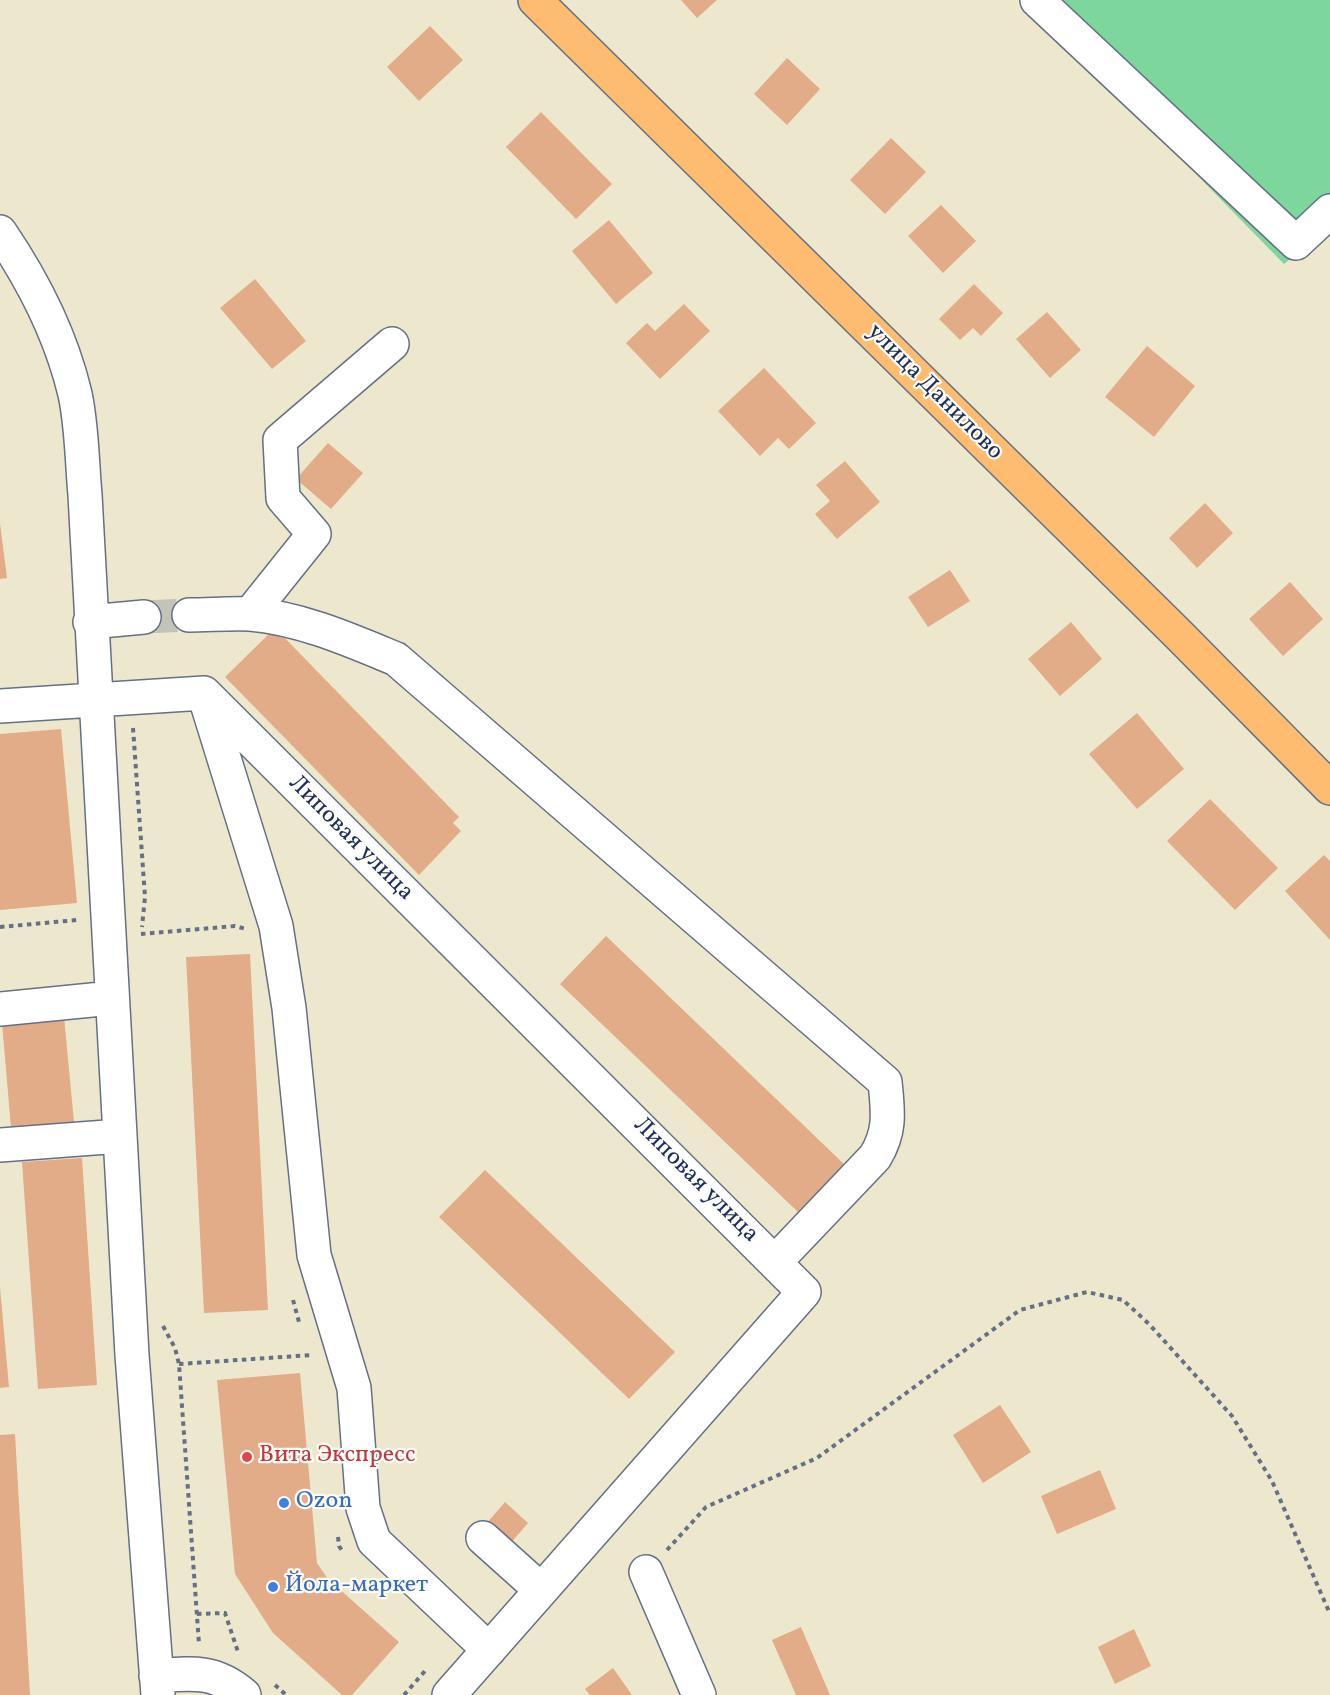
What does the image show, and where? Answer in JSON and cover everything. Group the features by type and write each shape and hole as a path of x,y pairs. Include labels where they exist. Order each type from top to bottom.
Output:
{"main road":[{"name":"улица Данилово","path":"536,0 1171,626 1330,788"}],"street":[{"path":"1037,0 1296,243 1330,211"},
{"path":"0,232 23,266 53,325 75,396 85,495 90,622 132,1355 157,1686 194,1673 243,1682"},
{"path":"250,614 314,534 283,498 280,440 392,344"},
{"path":"189,615 250,614 344,637 396,659 885,1082 888,1124 885,1141 875,1157 775,1262"},
{"path":"90,622 144,618"},
{"path":"0,706 204,693 276,926 289,1008 314,1255 354,1388 363,1508 374,1541 489,1650"},
{"name":"Липовая улица","path":"204,693 804,1292 449,1695"},
{"path":"0,1009 112,998"},
{"path":"0,1145 120,1136"},
{"path":"483,1538 542,1590"},
{"path":"646,1572 699,1695"}],"path":[{"path":"130,697 145,897 142,946"},
{"path":"0,927 108,917"},
{"path":"141,934 235,926 254,931"},
{"path":"646,1572 706,1507 817,1458 1020,1310 1087,1292 1123,1300 1149,1324 1232,1416 1272,1481 1330,1614"},
{"path":"293,1298 294,1309 301,1328"},
{"path":"160,1319 175,1348 179,1364 200,1657 194,1673"},
{"path":"179,1364 312,1355 309,1346"},
{"path":"197,1614 225,1613 238,1652 243,1682 286,1695"}],"green space":[{"path":"1026,0 1330,0 1330,226 1284,264"}],"building":[{"path":"681,0 717,0 697,18"},
{"path":"430,26 463,60 419,101 387,67"},
{"path":"787,58 820,89 787,125 754,94"},
{"path":"541,112 612,184 576,219 506,147"},
{"path":"891,138 926,172 885,214 850,180"},
{"path":"941,205 976,241 943,273 908,236"},
{"path":"609,220 653,273 616,304 572,251"},
{"path":"255,279 306,341 272,369 220,308"},
{"path":"974,284 1003,313 981,336 973,328 960,340 939,319"},
{"path":"684,304 710,331 660,379 626,343 647,323 655,331"},
{"path":"1047,312 1081,350 1050,378 1016,339"},
{"path":"1147,346 1195,386 1154,437 1105,397"},
{"path":"764,368 816,423 789,449 778,438 760,456 718,411"},
{"path":"328,443 363,473 331,509 296,479"},
{"path":"845,461 880,502 837,539 815,514 830,501 816,485"},
{"path":"1205,503 1233,533 1197,568 1169,538"},
{"path":"0,523 7,578 0,579"},
{"path":"950,570 970,601 928,627 908,597"},
{"path":"1290,582 1323,619 1283,656 1249,619"},
{"path":"1071,622 1102,659 1060,696 1028,659"},
{"path":"275,628 459,817 453,823 461,831 419,875 225,677"},
{"path":"1137,713 1184,769 1137,809 1089,754"},
{"path":"61,729 77,903 0,910 0,734"},
{"path":"1210,799 1278,868 1235,910 1167,841"},
{"path":"1324,855 1330,861 1330,940 1285,891"},
{"path":"606,936 844,1164 798,1212 560,984"},
{"path":"250,954 268,1310 204,1313 186,957"},
{"path":"63,1006 74,1122 11,1128 1,1011"},
{"path":"82,1158 97,1385 38,1389 22,1162"},
{"path":"485,1170 675,1352 629,1399 439,1217"},
{"path":"0,1287 9,1387 0,1388"},
{"path":"300,1373 317,1563 328,1579 399,1642 352,1695 342,1695 273,1633 235,1574 217,1380"},
{"path":"1000,1405 1031,1452 983,1483 953,1435"},
{"path":"15,1434 30,1695 0,1695 0,1435"},
{"path":"1100,1470 1116,1509 1057,1534 1041,1496"},
{"path":"505,1502 528,1523 509,1545 486,1524"},
{"path":"801,1627 830,1695 796,1695 772,1640"},
{"path":"1134,1629 1151,1666 1115,1684 1098,1647"},
{"path":"613,1668 632,1695 590,1695 585,1689"}],"tunnel":[{"path":"144,617 189,615"}],"place":[{"name":"Вита Экспресс","path":"247,1457"},
{"name":"Ozon","path":"284,1503"},
{"name":"Йола-маркет","path":"273,1587"}]}
